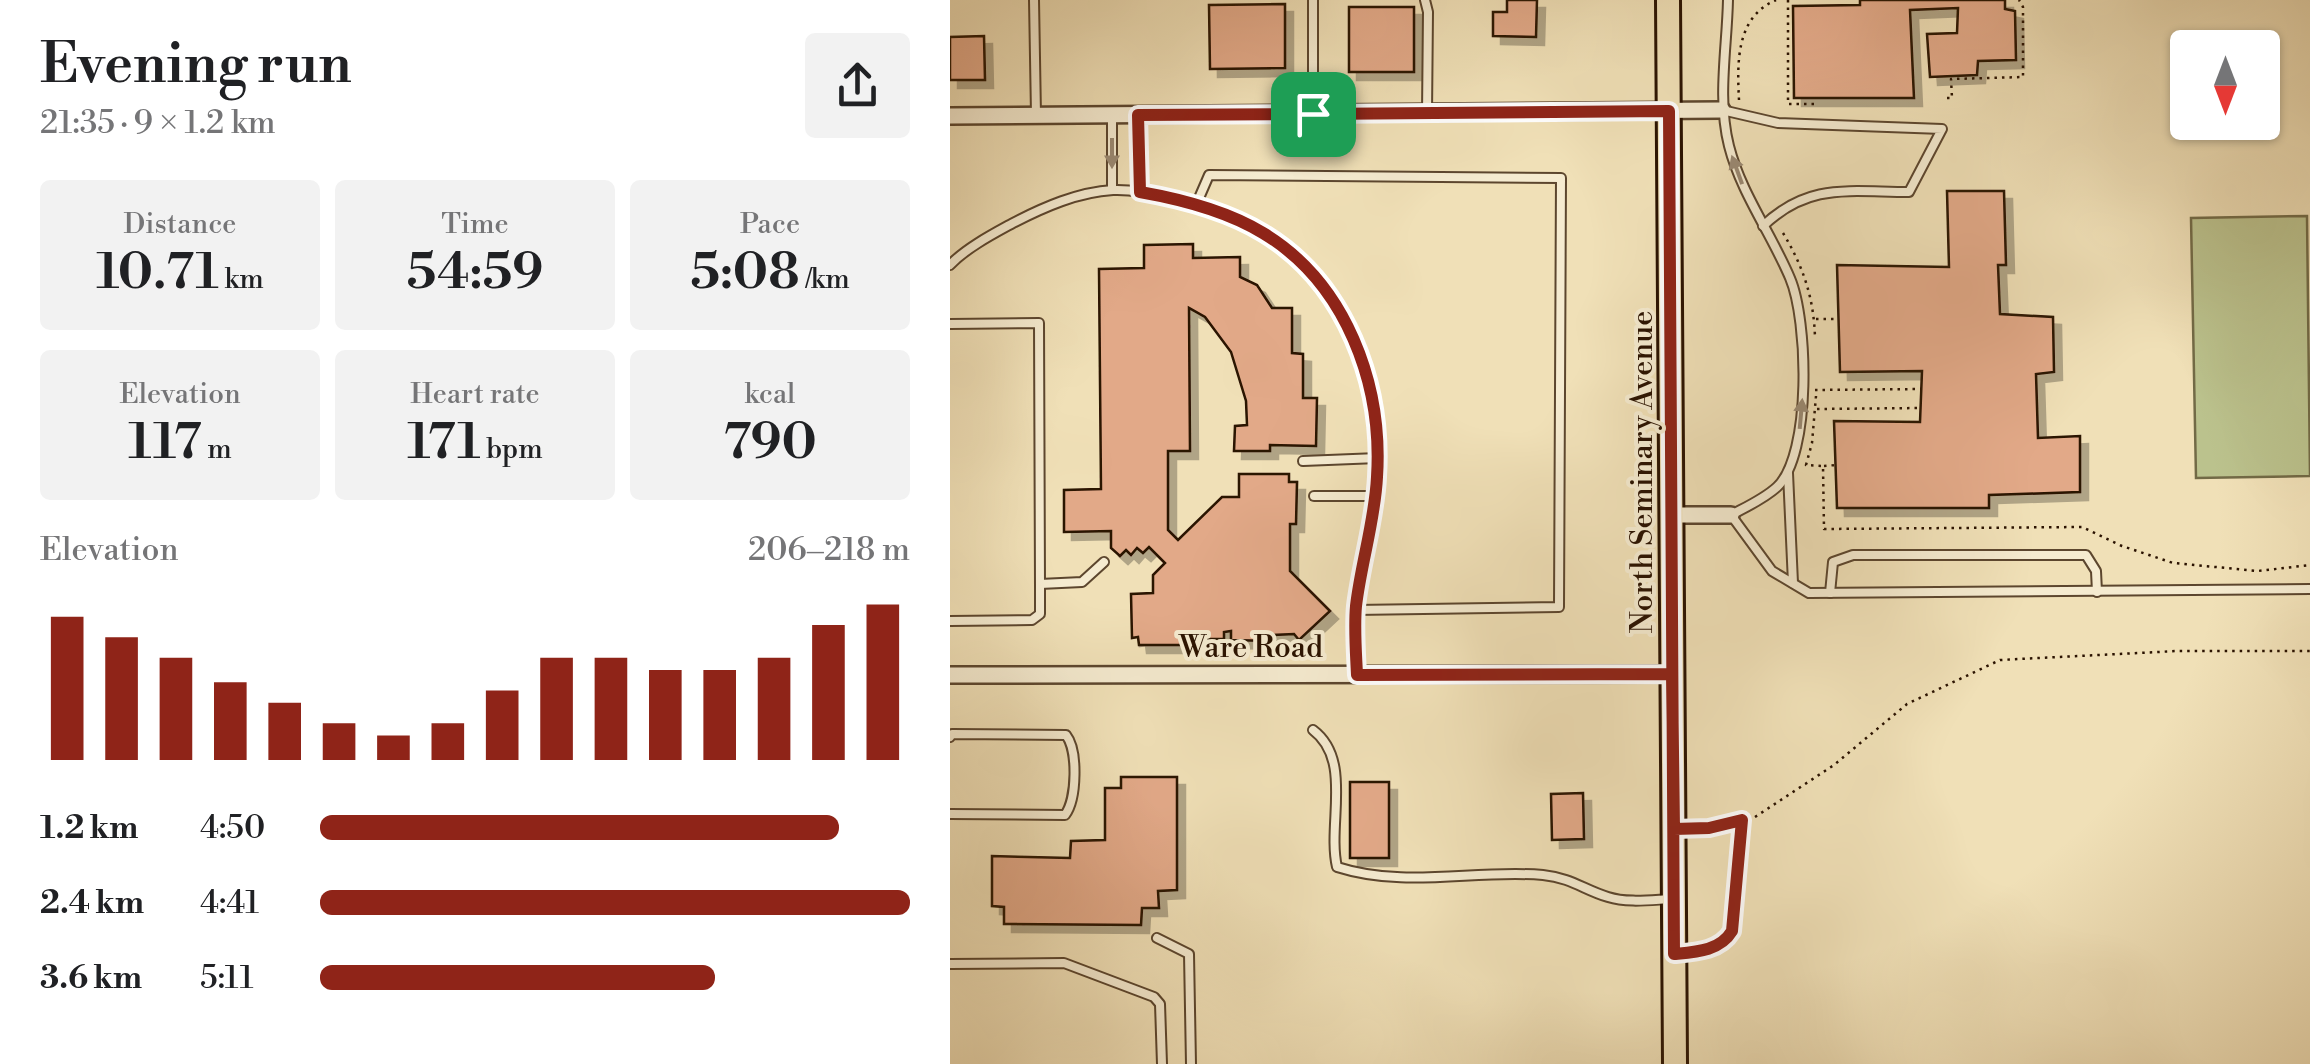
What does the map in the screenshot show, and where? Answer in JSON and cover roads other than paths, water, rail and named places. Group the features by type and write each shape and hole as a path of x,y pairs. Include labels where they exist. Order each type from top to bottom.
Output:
{"main road":[{"name":"North Seminary Avenue","path":"1668,0 1675,1064"}],"street":[{"path":"950,116 1722,110"},
{"path":"1672,515 1731,515"},
{"name":"Ware Road","path":"950,675 1672,674"}],"lane":[{"path":"1034,0 1036,115"},
{"path":"1313,0 1313,114"},
{"path":"1425,0 1427,113"},
{"path":"1728,0 1722,110 1729,147 1791,280 1802,347 1802,418 1788,467 1778,486 1731,515 1772,571 1809,592 1830,593 2310,589"},
{"path":"1722,110 1778,123 1942,129 1908,192 1822,191 1793,203 1763,226"},
{"path":"1112,115 1112,190"},
{"path":"1138,115 1140,192"},
{"path":"1196,204 1209,175 1560,178 1560,607 1356,610"},
{"path":"950,265 1039,210 1112,190 1196,204 1263,233 1312,274 1344,318 1360,354 1372,397 1378,458 1356,610 1357,675"},
{"path":"950,324 1039,323 1040,584 1040,614 1032,620 950,621"},
{"path":"1304,460 1378,458"},
{"path":"1788,467 1793,583"},
{"path":"1314,496 1375,496"},
{"path":"1830,593 1833,562 1854,555 2086,556 2096,571 2098,592"},
{"path":"1040,584 1082,582 1104,562"},
{"path":"1313,730 1324,738 1335,762 1333,849 1337,867 1365,876 1418,880 1518,873 1550,876 1573,880 1609,897 1674,899"},
{"path":"950,737 1066,735 1073,744 1072,806 1065,815 950,814"},
{"path":"1674,954 1699,952 1725,942 1732,931 1742,820"},
{"path":"1158,938 1190,954 1191,1064"},
{"path":"950,964 1064,963 1154,998 1160,1004 1162,1064"}]}
